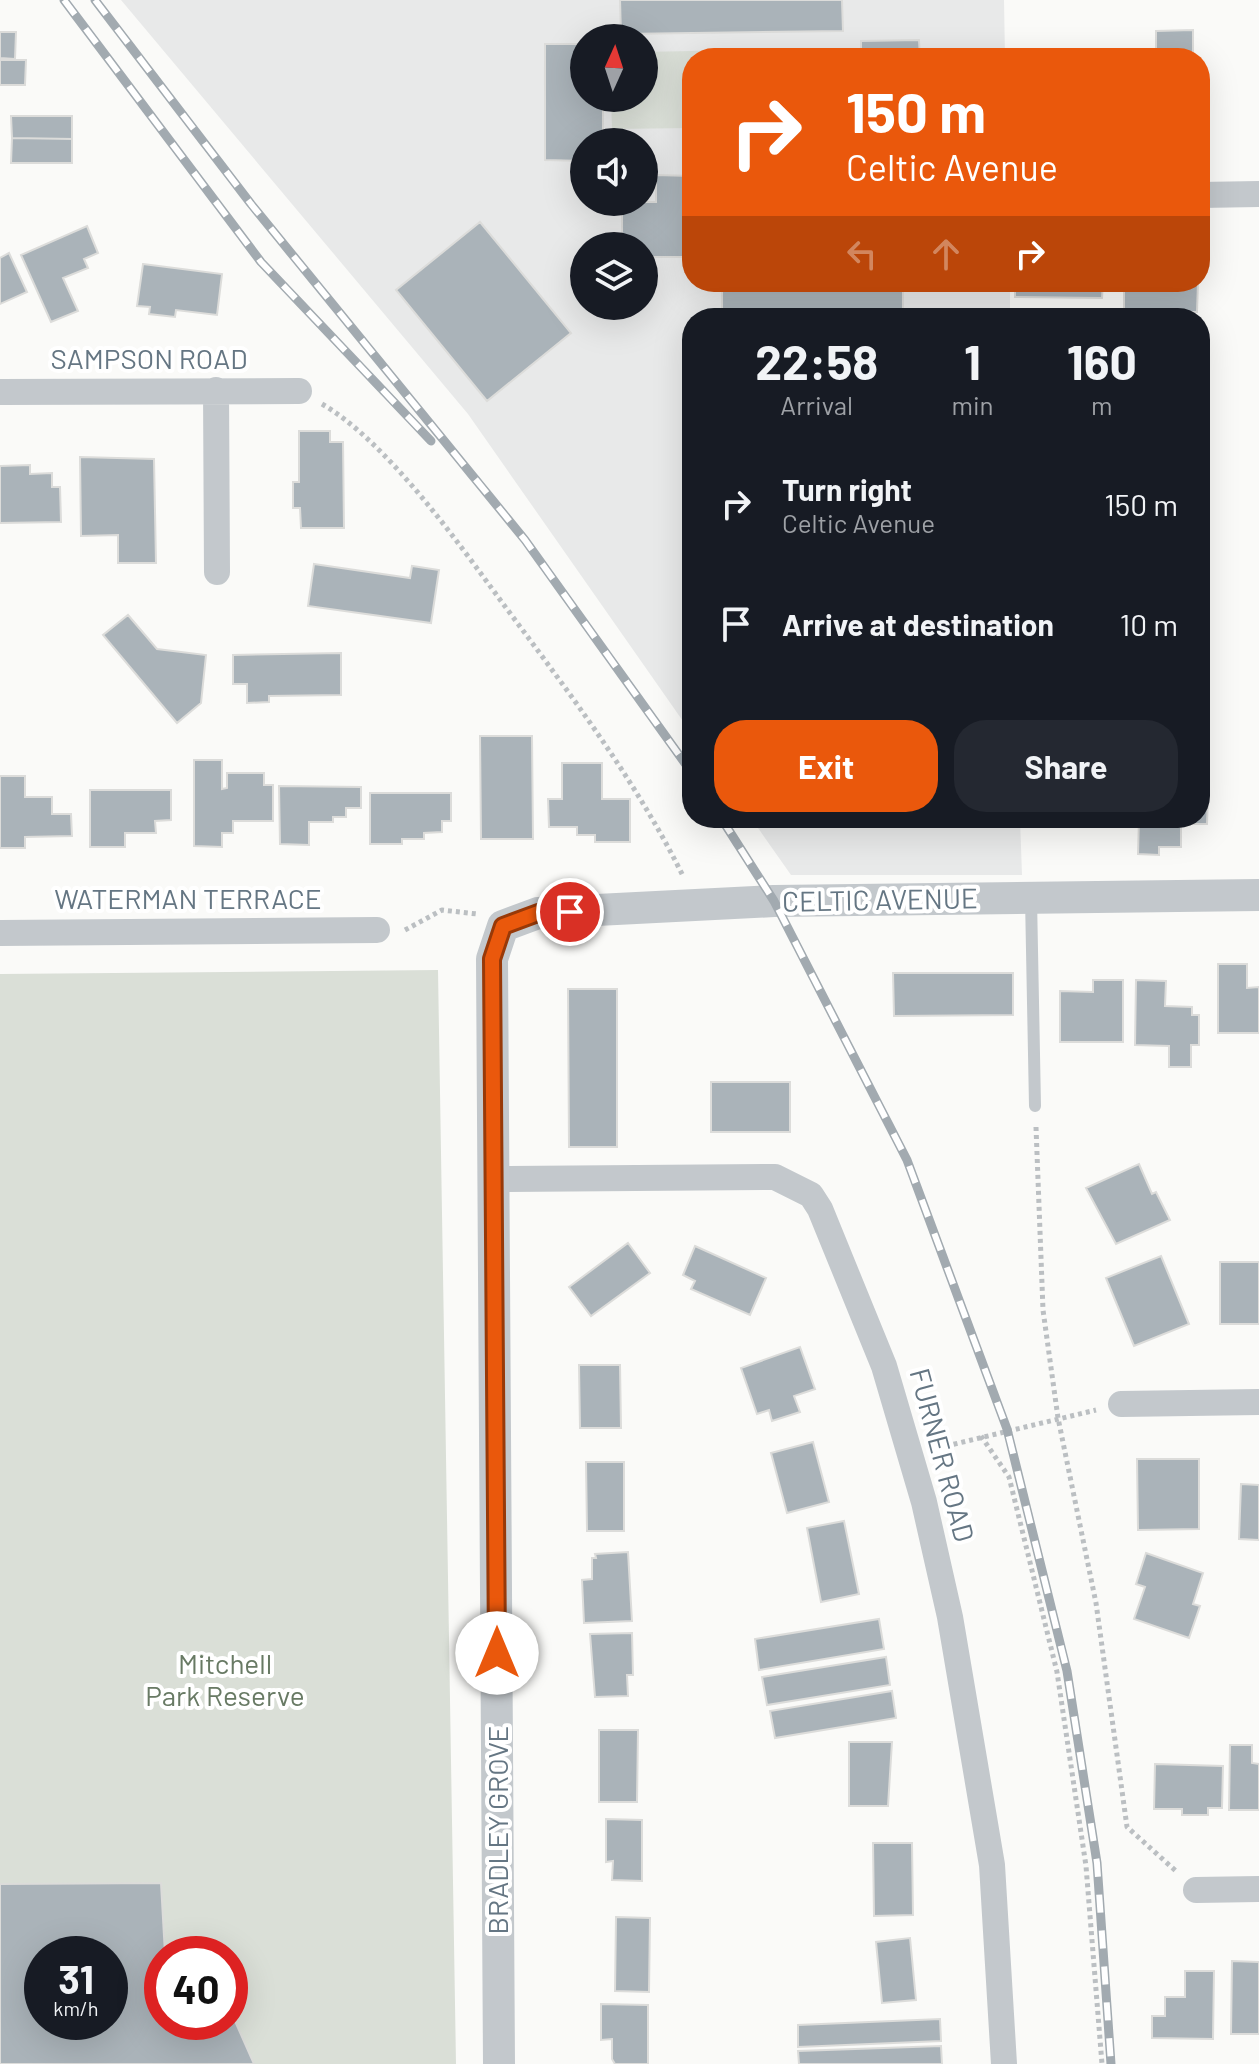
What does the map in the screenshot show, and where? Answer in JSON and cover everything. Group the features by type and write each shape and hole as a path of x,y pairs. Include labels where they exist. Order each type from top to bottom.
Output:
{"street":[{"path":"1210,195 1259,194"},
{"path":"216,390 217,572"},
{"name":"SAMPSON ROAD","path":"0,392 299,391"},
{"name":"CELTIC AVENUE","path":"503,926 538,913 698,905 1259,895"},
{"name":"BRADLEY GROVE","path":"499,2064 492,959 503,926"},
{"name":"WATERMAN TERRACE","path":"0,933 377,930"},
{"name":"FURNER ROAD","path":"494,1179 775,1177 811,1195 820,1209 884,1366 950,1617 992,1865 1004,2064"},
{"path":"1121,1404 1259,1402"},
{"path":"1196,1890 1259,1889"}],"lane":[{"path":"1031,898 1035,1106"}],"path":[{"path":"299,391 347,419 445,525 596,730 667,844 698,905"},
{"path":"377,930 410,929 442,910 471,912 503,926"},
{"path":"1035,1106 1043,1310 1058,1418 1096,1603 1127,1827 1196,1890"},
{"path":"910,1456 981,1436 1121,1404"},
{"path":"981,1436 1009,1477 1057,1672 1086,1866 1102,2064"}],"shaded area":[{"path":"121,0 1004,0 1005,48 682,48 682,292 1010,292 1010,308 682,308 682,720 468,414"},
{"path":"758,828 1020,828 1022,875 791,875"}],"green space":[{"path":"682,51 682,128 612,128 611,112 658,112 658,52"},
{"name":"Mitchell Park Reserve","path":"438,970 456,2064 0,2064 0,974"}],"building":[{"path":"620,0 842,0 843,31 658,34 658,24 621,24"},
{"path":"1193,30 1193,48 1156,48 1156,31"},
{"path":"0,32 16,32 15,59 0,58"},
{"path":"919,40 919,48 861,48 861,41"},
{"path":"545,44 570,44 570,112 603,112 603,128 570,128 570,161 545,160"},
{"path":"0,60 26,60 25,85 0,85"},
{"path":"11,116 72,116 72,139 12,138"},
{"path":"12,138 72,139 72,163 11,163"},
{"path":"658,175 682,176 682,257 658,257 658,232 622,232 622,216 658,216"},
{"path":"480,222 571,333 487,401 396,290"},
{"path":"87,226 98,253 84,259 88,268 63,278 78,311 51,322 21,255"},
{"path":"9,253 27,292 0,304 0,258"},
{"path":"143,264 222,274 217,315 176,310 175,317 149,314 150,307 137,306"},
{"path":"722,292 903,292 903,308 722,308"},
{"path":"1015,292 1102,292 1102,298 1015,297"},
{"path":"1124,292 1198,292 1197,308 1124,308"},
{"path":"299,431 330,431 330,442 343,442 344,528 301,528 300,508 293,508 293,482 299,482"},
{"path":"80,457 154,459 156,563 118,563 118,535 81,536"},
{"path":"30,465 30,474 52,473 52,487 60,487 61,522 0,523 0,466"},
{"path":"314,564 410,578 412,566 439,570 431,623 308,606"},
{"path":"128,615 157,649 206,655 201,703 177,723 103,635"},
{"path":"341,653 341,695 269,696 269,702 247,703 247,684 233,684 233,655"},
{"path":"480,736 532,736 533,839 481,839"},
{"path":"194,760 222,760 222,789 227,788 227,773 264,773 264,785 273,785 273,821 233,821 233,833 222,833 222,847 194,846"},
{"path":"562,763 602,763 602,799 630,799 630,842 595,842 595,835 577,835 577,827 549,827 548,799 562,799"},
{"path":"0,776 25,776 25,797 52,797 52,814 71,814 72,836 25,837 25,848 0,848"},
{"path":"279,786 361,787 361,808 346,808 346,817 333,817 333,822 309,822 309,845 280,844"},
{"path":"90,790 171,790 171,820 155,821 156,833 125,833 125,847 90,847"},
{"path":"370,793 451,793 451,821 442,821 442,832 424,833 424,839 402,839 402,844 370,844"},
{"path":"1139,828 1181,828 1181,847 1159,847 1159,855 1138,854"},
{"path":"1218,964 1247,964 1247,988 1259,987 1259,1033 1218,1033"},
{"path":"893,973 1013,973 1013,1015 894,1016"},
{"path":"1093,980 1123,980 1123,1042 1060,1042 1060,991 1093,992"},
{"path":"1136,980 1166,981 1165,1006 1192,1007 1192,1015 1199,1015 1199,1045 1191,1045 1191,1067 1169,1067 1169,1046 1135,1045"},
{"path":"568,989 617,989 617,1147 569,1147"},
{"path":"711,1082 790,1082 790,1132 711,1132"},
{"path":"1139,1164 1152,1194 1156,1192 1170,1220 1116,1244 1086,1188"},
{"path":"628,1243 650,1273 591,1316 569,1287"},
{"path":"695,1246 766,1278 750,1315 691,1289 695,1281 683,1275"},
{"path":"1161,1256 1189,1324 1134,1346 1106,1278"},
{"path":"1220,1262 1259,1262 1259,1324 1220,1324"},
{"path":"800,1347 815,1389 794,1396 800,1412 772,1421 769,1410 757,1414 741,1368"},
{"path":"579,1365 620,1365 621,1428 580,1428"},
{"path":"813,1442 829,1502 787,1513 771,1453"},
{"path":"1137,1459 1199,1459 1199,1529 1138,1530"},
{"path":"586,1462 624,1462 624,1531 587,1531"},
{"path":"1241,1484 1259,1485 1259,1540 1239,1539"},
{"path":"844,1521 859,1594 821,1602 807,1528"},
{"path":"628,1552 632,1621 584,1623 582,1580 592,1579 592,1558 596,1558 595,1554"},
{"path":"1146,1553 1203,1573 1193,1604 1200,1606 1189,1638 1134,1619 1145,1587 1136,1584"},
{"path":"879,1619 884,1649 759,1670 755,1639"},
{"path":"632,1633 633,1675 627,1675 628,1696 595,1697 590,1634"},
{"path":"886,1657 890,1685 767,1705 762,1677"},
{"path":"892,1691 896,1718 775,1738 770,1711"},
{"path":"599,1730 638,1730 637,1802 599,1802"},
{"path":"849,1742 892,1742 888,1806 849,1806"},
{"path":"1230,1745 1252,1745 1252,1763 1259,1764 1259,1810 1229,1810"},
{"path":"1155,1764 1223,1766 1222,1808 1208,1808 1208,1815 1182,1815 1182,1809 1154,1809"},
{"path":"606,1819 642,1820 642,1881 612,1880 613,1861 606,1862"},
{"path":"873,1843 912,1843 913,1915 874,1916"},
{"path":"161,1883 164,1936 144,1936 144,2040 243,2040 254,2064 0,2064 0,1884"},
{"path":"616,1917 650,1918 649,1992 615,1991"},
{"path":"910,1938 916,2000 882,2003 876,1942"},
{"path":"1232,1961 1259,1962 1259,2034 1231,2034"},
{"path":"1185,1971 1214,1971 1213,2039 1152,2038 1152,2016 1165,2016 1165,1997 1185,1997"},
{"path":"601,2004 648,2005 648,2064 615,2064 612,2039 601,2040"},
{"path":"940,2019 941,2041 798,2047 798,2025"},
{"path":"941,2046 942,2064 799,2064 798,2051"}],"railway":[{"path":"64,0 261,262 431,441"},
{"path":"95,0 251,204 525,540 682,759"},
{"path":"727,828 774,901 907,1160 1007,1429 1067,1671 1097,1863 1111,2064"}],"route":[{"path":"497,1653 492,959 503,926 538,913 570,912"}]}
